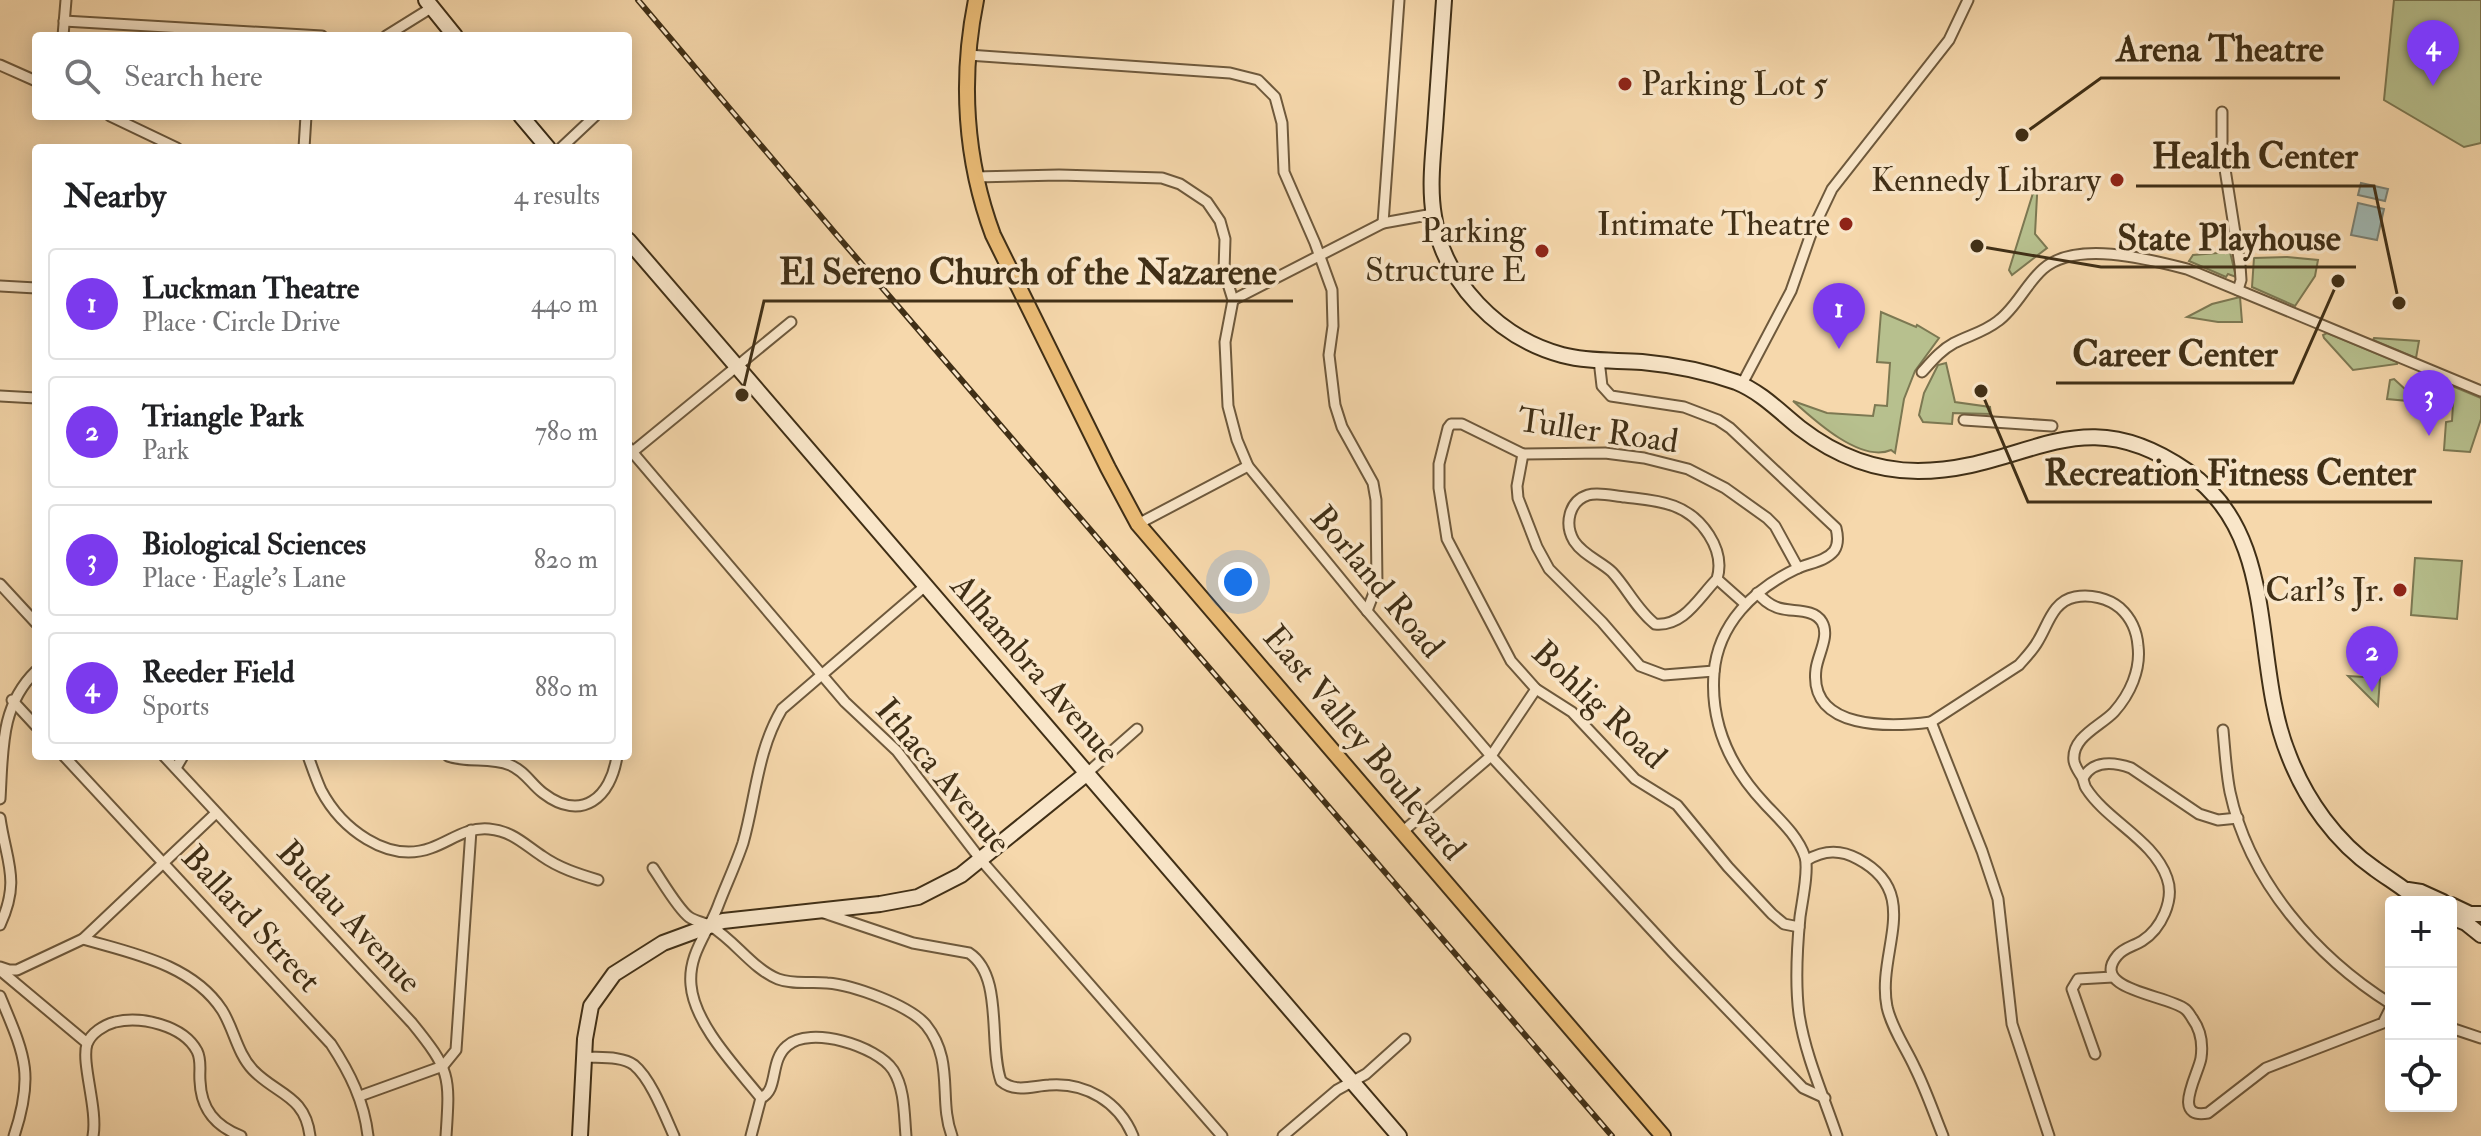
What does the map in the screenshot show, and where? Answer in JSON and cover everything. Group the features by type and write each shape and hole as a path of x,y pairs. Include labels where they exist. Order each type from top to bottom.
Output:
{"main road":[{"name":"East Valley Boulevard","path":"976,0 968,55 967,107 975,177 993,235 1138,524 1663,1136"}],"street":[{"path":"63,32 66,0"},
{"path":"1383,223 1399,0"},
{"path":"1444,0 1432,174 1433,214 1455,273 1476,303 1491,317 1520,337 1570,357 1663,364 1742,384 1827,446 1865,464 1889,469 1946,469 2048,442 2093,436 2130,442 2155,452 2191,473 2225,509 2245,541 2263,620 2279,727 2302,786 2317,810 2352,851 2414,896"},
{"path":"1742,384 1791,291 1812,231 1832,189 1949,40 1968,0"},
{"path":"391,32 428,4 452,32"},
{"path":"64,21 244,32"},
{"path":"968,55 1230,73 1258,80 1275,97 1282,123 1284,172 1332,290 1333,326 1329,355 1335,405 1342,427 1373,483 1377,585 1367,611"},
{"path":"0,65 32,79"},
{"path":"2222,112 2222,150 2241,280 2238,290"},
{"path":"118,120 169,144"},
{"path":"304,144 306,120"},
{"path":"524,120 545,144"},
{"path":"565,144 591,120"},
{"name":"Borland Road","path":"975,177 1059,175 1162,178 1180,184 1207,202 1220,221 1225,239 1224,271 1233,300 1225,342 1228,406 1248,466 1491,756 1803,1088 1825,1098"},
{"path":"1233,300 1383,223 1433,214"},
{"name":"Alhambra Avenue","path":"632,245 1399,1136"},
{"path":"1922,372 1938,354 1954,343 1988,330 2004,317 2043,269 2065,256 2104,254 2140,257 2187,269 2481,391"},
{"path":"0,286 32,288"},
{"path":"632,449 791,322"},
{"path":"1599,360 1602,386 1611,396 1684,407 1730,428 1829,519 1838,536 1833,553 1798,568 1744,603 1722,640 1714,671 1715,713 1729,756 1755,794 1791,833 1807,860 1799,927 1799,1014 1837,1136"},
{"path":"0,396 32,398"},
{"path":"1964,420 2052,426"},
{"name":"Tuller Road","path":"1451,424 1462,424 1523,454 1605,453 1644,458 1688,469 1725,488 1767,518 1775,526 1798,568"},
{"name":"Bohlig Road","path":"1451,424 1439,464 1439,488 1447,539 1511,661 1536,689 1572,712 1635,779 1677,805 1772,914 1784,924 1799,927"},
{"name":"Ithaca Avenue","path":"632,454 845,702 897,751 981,860 1222,1136"},
{"path":"1523,454 1518,498 1549,569 1640,666 1664,675 1714,671"},
{"path":"1138,524 1248,466"},
{"path":"1594,494 1678,507 1696,520 1714,544 1719,561 1717,579 1679,620 1671,624 1655,624 1612,573 1574,542 1569,520 1571,510 1577,501 1594,494"},
{"path":"1717,579 1744,603"},
{"path":"0,584 32,619"},
{"path":"761,1098 713,1038 690,987 696,947 711,926 743,843 760,757 769,731 782,709 924,587"},
{"path":"1757,593 1776,607 1808,613 1823,623 1825,635 1815,673 1818,688 1831,709 1843,717 1866,724 1931,722 2019,665 2031,652 2050,617 2061,603 2072,597 2086,596 2110,602 2121,609 2136,632 2138,667 2124,700 2080,740 2074,760 2086,788 2143,845 2167,878 2169,896 2162,920 2150,936 2120,951 2112,962 2113,977"},
{"path":"0,799 4,732 12,700 32,675"},
{"path":"1401,833 1491,756 1536,689"},
{"path":"12,700 32,722"},
{"path":"1931,722 1998,899 2012,1024 2049,1136"},
{"path":"580,1136 591,1006 614,974 663,943 723,921 880,904 918,897 946,885 981,860 1137,729"},
{"path":"2223,730 2229,785 2238,818 2260,868 2294,920 2329,957 2385,1002"},
{"name":"Ballard Street","path":"68,760 331,1044 360,1096 368,1136"},
{"name":"Budau Avenue","path":"168,760 412,1023 443,1066 449,1087 446,1136"},
{"path":"176,768 181,760"},
{"path":"310,760 322,792 344,822 373,844 394,851 412,852 430,849 471,830 506,832 570,871 598,880"},
{"path":"465,760 508,764 521,770 553,799 568,805 585,805 599,799 609,786 616,760"},
{"path":"2083,778 2087,770 2098,765 2122,765 2199,814 2218,820 2238,818"},
{"path":"0,968 17,970 83,939 216,813"},
{"path":"0,818 12,875 10,897 0,925"},
{"path":"360,1096 443,1066 456,1050 471,830"},
{"path":"1807,860 1821,852 1835,852 1856,858 1886,881 1894,899 1895,915 1886,960 1888,1009 1943,1136"},
{"path":"653,868 688,917 711,926 777,979 844,987 894,1004 917,1017 933,1036 943,1065 948,1125 952,1136"},
{"path":"2408,890 2430,896"},
{"path":"2457,908 2470,914 2481,914"},
{"path":"819,911 913,943 969,953 977,958 988,979 996,1066 1001,1081 1013,1088 1052,1084 1087,1091 1118,1110 1133,1136"},
{"path":"2457,919 2481,935"},
{"path":"83,939 171,968 190,978 211,996 248,1064 261,1078 292,1098 306,1117 310,1136"},
{"path":"0,968 87,1043"},
{"path":"2095,1054 2072,989 2078,979 2113,977 2126,988 2185,1009 2195,1022 2202,1047 2188,1104 2193,1111 2201,1114 2218,1107 2266,1068 2383,1023 2385,1019"},
{"path":"0,996 22,1046 25,1062 25,1097 14,1136"},
{"path":"93,1136 95,1115 87,1043 95,1032 108,1024 122,1021 145,1022 174,1029 187,1038 200,1061 202,1098 206,1111 218,1124 241,1136"},
{"path":"2457,1030 2481,1038"},
{"path":"761,1098 768,1095 772,1088 774,1066 780,1051 791,1042 803,1038 831,1039 863,1047 882,1056 894,1071 901,1087 906,1136"},
{"path":"1283,1136 1337,1090 1366,1074 1405,1039"},
{"path":"585,1057 620,1059 633,1064 658,1101 674,1136"},
{"path":"751,1136 761,1098"}],"green space":[{"path":"2394,0 2481,0 2481,143 2464,147 2384,100"},
{"path":"2038,177 2035,234 2047,248 2012,275 2009,270"},
{"path":"2230,252 2236,277 2228,274 2226,277 2189,261 2193,255"},
{"path":"2254,258 2318,260 2315,276 2295,306 2252,287"},
{"path":"2240,297 2242,322 2187,317 2212,304"},
{"path":"1881,312 1917,325 1939,338 1915,371 1904,399 1895,453 1891,450 1866,451 1839,438 1793,401 1827,413 1873,416 1875,405 1887,406 1890,363 1877,362"},
{"path":"2327,333 2397,364 2353,370 2324,338 2323,335"},
{"path":"2373,340 2419,341 2416,358"},
{"path":"1946,363 1955,402 1990,407 1991,414 1953,413 1952,424 1923,422 1919,415 1924,393 1938,365"},
{"path":"2394,379 2419,402 2387,399 2390,380"},
{"path":"2438,380 2481,398 2481,419 2470,452 2444,450 2446,422 2452,421 2453,404 2435,402 2436,389 2447,388 2447,385 2437,384"},
{"path":"2415,558 2462,561 2457,619 2411,615"},
{"path":"2348,676 2380,678 2378,706"}],"water":[{"path":"2361,183 2388,189 2385,201 2358,195"},
{"path":"2358,203 2384,209 2377,240 2351,235"}],"railway":[{"path":"638,0 1612,1136"}],"place":[{"name":"Parking Lot 5","path":"1625,84"},
{"name":"Reeder Field","path":"2433,86"},
{"name":"Arena Theatre","path":"2022,135"},
{"name":"Kennedy Library","path":"2117,180"},
{"name":"Intimate Theatre","path":"1846,224"},
{"name":"State Playhouse","path":"1977,246"},
{"name":"Parking Structure E","path":"1542,251"},
{"name":"Career Center","path":"2338,281"},
{"name":"Health Center","path":"2399,303"},
{"name":"Luckman Theatre","path":"1839,349"},
{"name":"Recreation Fitness Center","path":"1981,391"},
{"name":"El Sereno Church of the Nazarene","path":"742,395"},
{"name":"Biological Sciences","path":"2429,436"},
{"name":"Carl's Jr.","path":"2400,590"},
{"name":"Triangle Park","path":"2372,692"}]}
